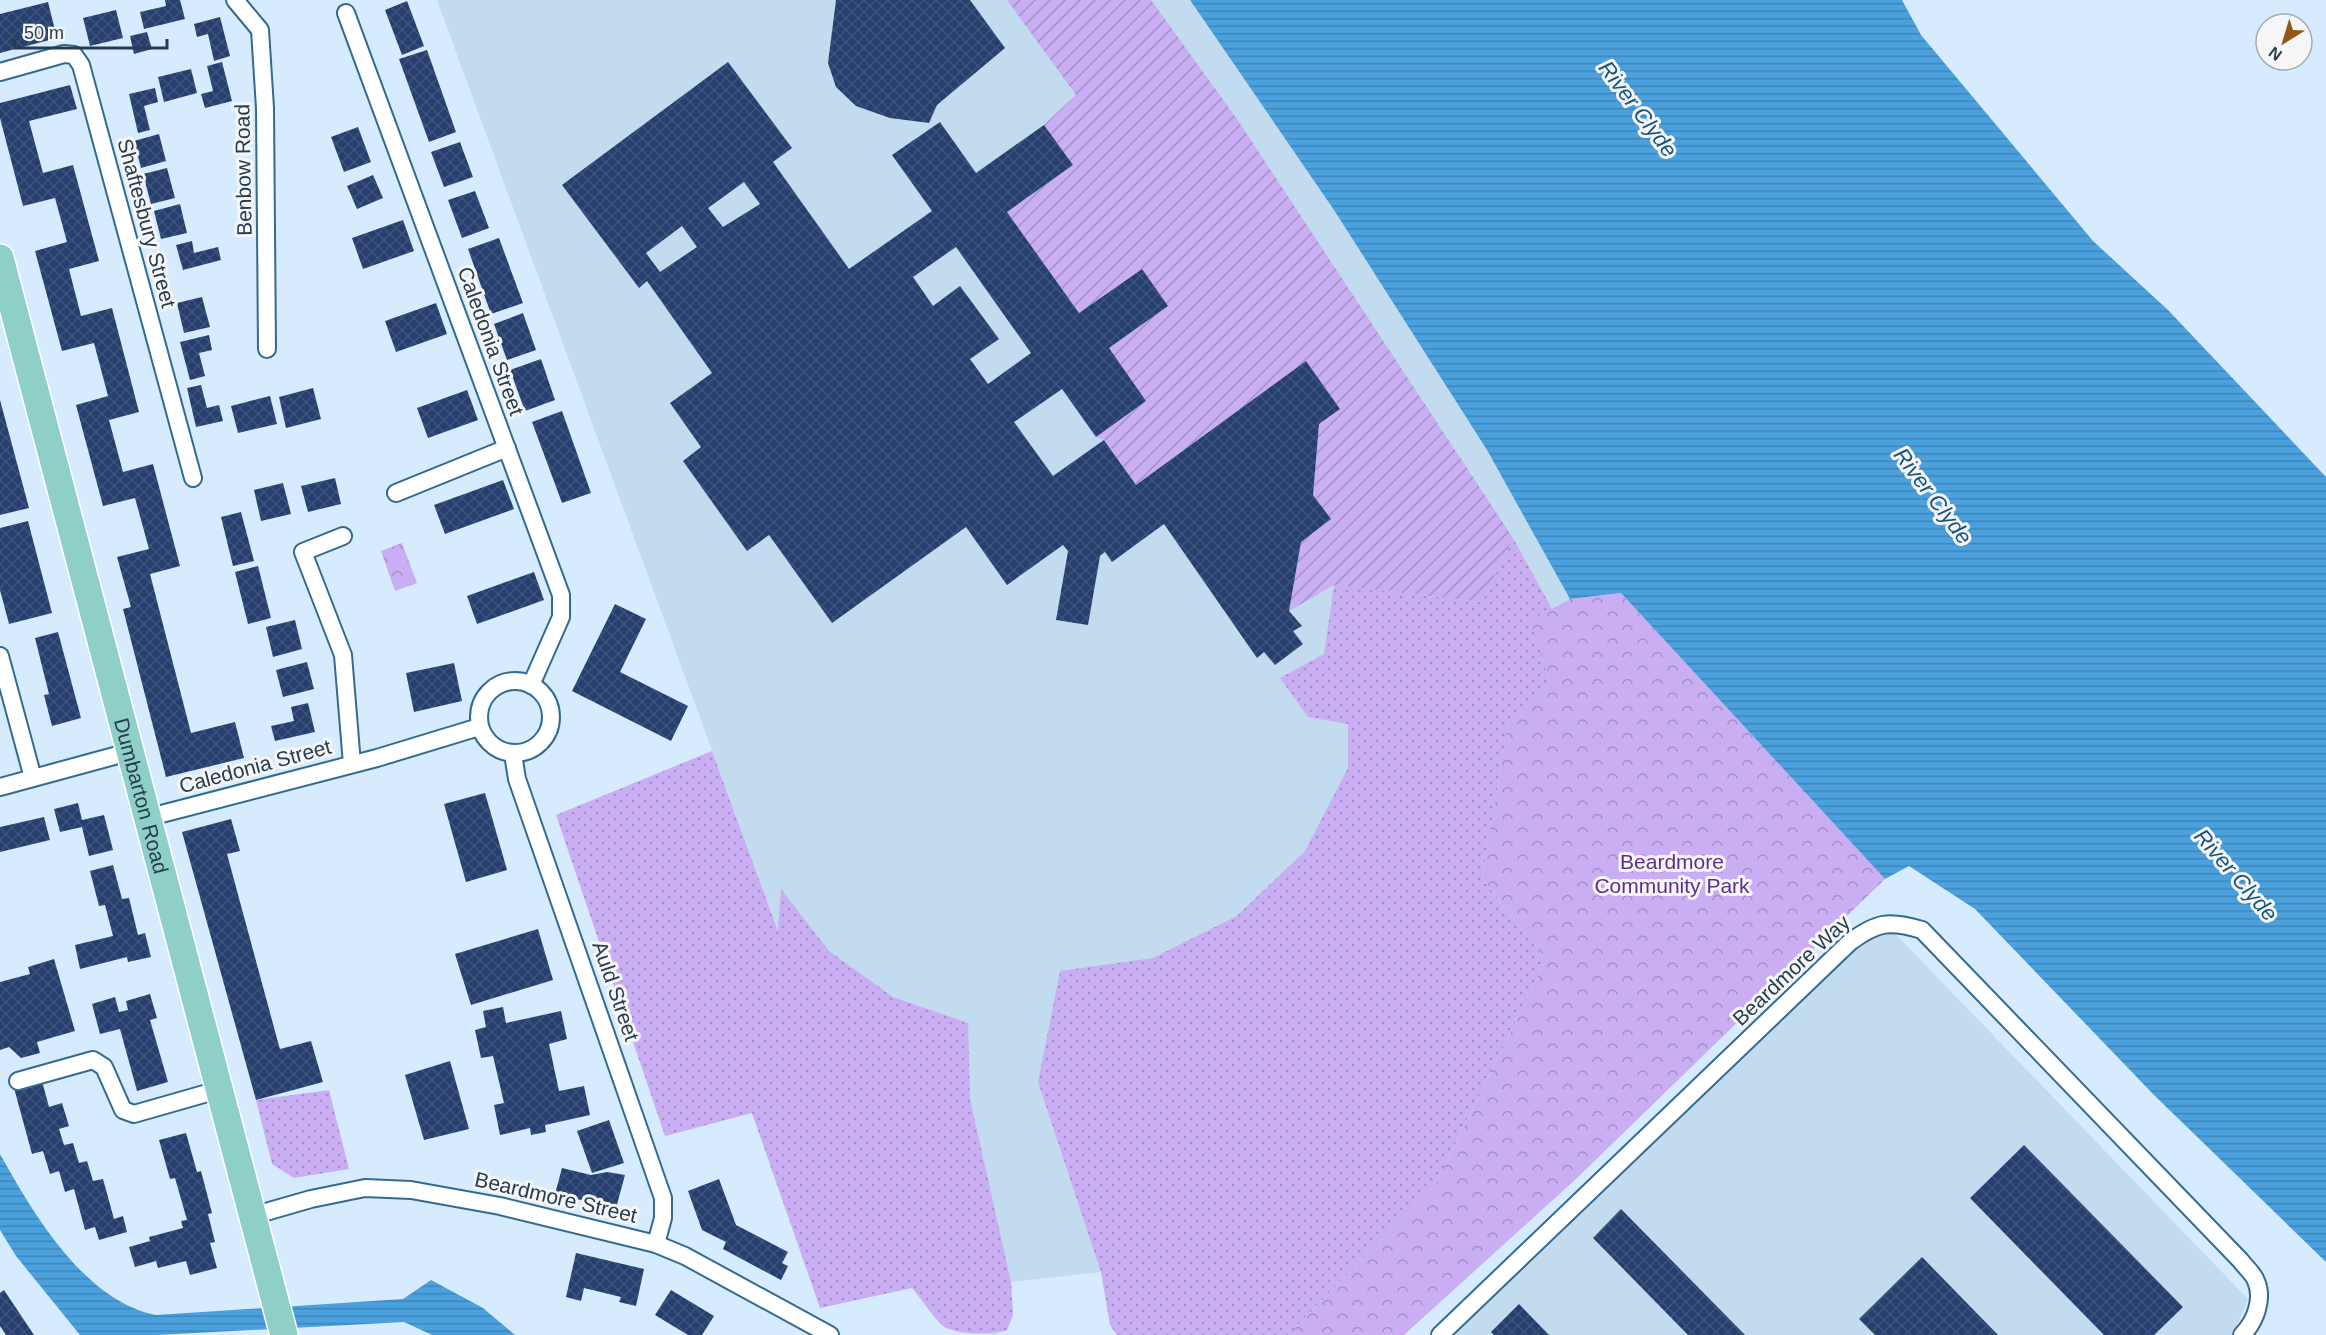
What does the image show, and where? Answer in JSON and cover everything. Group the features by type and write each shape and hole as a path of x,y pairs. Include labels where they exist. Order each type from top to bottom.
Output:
{"main road":[{"name":"Dumbarton Road","path":"0,258 284,1335"}],"street":[{"name":"Benbow Road","path":"235,0 260,30 265,108 267,349"},
{"name":"Caledonia Street","path":"346,12 561,595 561,617 531,685"},
{"name":"Shaftesbury Street","path":"0,72 64,54 74,55 81,64 194,478"},
{"path":"396,493 507,448"},
{"path":"343,536 303,552 343,655 352,764"},
{"path":"0,656 33,778"},
{"path":"508,682 531,685 548,702 550,727 545,738 537,747 513,754 492,746 480,727 481,703 492,689 508,682"},
{"name":"Caledonia Street","path":"146,818 352,764 480,727"},
{"path":"0,787 129,752"},
{"name":"Auld Street","path":"513,754 518,779 663,1198 663,1218 656,1244"},
{"name":"Beardmore Way","path":"1440,1335 1850,942 1867,929 1898,923 1922,930 2241,1261 2256,1281 2259,1303 2252,1325 2242,1335"},
{"path":"18,1081 93,1060 104,1067 123,1110 134,1114 218,1090"},
{"name":"Beardmore Street","path":"252,1216 365,1188 411,1190 500,1206 656,1244 830,1335"}],"shaded area":[{"path":"437,0 1190,0 1334,210 1487,450 1570,599 1532,620 1550,684 1482,878 1288,1335 1117,1335 1110,1325 1101,1272 1011,1282 1013,1315 1007,1330 994,1335 945,1328 779,933"},
{"path":"1881,919 2248,1299 2233,1335 1448,1335"}],"green space":[{"path":"1007,0 1151,0 1237,119 1513,538 1482,602 1334,585 1289,611 1301,542 1331,519 1313,495 1319,424 1340,409 1306,361 1136,485 1105,440 1096,437 1146,401 1109,348 1168,306 1141,269 1079,313 1007,212 1073,165 1044,125 1076,95"},
{"path":"1513,538 1552,609 1532,620 1550,684 1508,724 1482,878 1546,960 1435,1185 1288,1335 1117,1335 1110,1325 1101,1272 1038,1082 1060,971 1153,958 1237,916 1305,851 1348,768 1348,724 1308,717 1280,678 1324,654 1334,585 1482,602"},
{"path":"402,543 417,583 395,591 381,551"},
{"name":"Beardmore Community Park","path":"1621,593 1885,879 1576,1179 1404,1335 1288,1335 1435,1185 1546,960 1482,878 1508,724 1550,684 1531,620 1570,599"},
{"path":"712,751 778,931 781,889 829,951 893,997 968,1023 970,1099 1011,1282 1013,1315 1007,1330 977,1333 946,1328 933,1316 912,1288 820,1308 752,1113 665,1136 556,815"},
{"path":"329,1090 349,1169 294,1178 272,1164 256,1100"}],"water":[{"name":"River Clyde","path":"1190,0 1902,0 1921,35 2093,241 2168,310 2326,477 2326,1262 2154,1095 1975,909 1909,866 1885,879 1621,593 1570,599 1487,450 1334,210"},
{"path":"0,1154 28,1202 63,1251 106,1292 130,1306 156,1315 403,1299 431,1280 483,1308 515,1335 432,1335 404,1322 158,1335 80,1335 16,1256 0,1230"}],"building":[{"path":"165,0 180,0 185,19 144,29 140,12 166,6"},
{"path":"836,0 970,0 1005,48 937,105 929,123 890,118 856,106 836,87 828,63"},
{"path":"407,1 424,46 402,55 385,10"},
{"path":"48,2 57,38 0,53 0,14"},
{"path":"116,10 123,38 90,46 83,18"},
{"path":"220,17 230,56 214,61 208,34 197,37 194,24"},
{"path":"147,32 152,49 134,54 130,36"},
{"path":"427,50 456,132 429,142 399,59"},
{"path":"222,62 232,101 205,108 201,94 213,91 207,66"},
{"path":"728,62 792,148 773,162 849,269 932,211 892,155 940,122 976,173 1044,125 1073,165 1007,212 1079,313 1142,269 1168,306 1109,348 1146,401 1096,437 1062,389 1014,422 1053,476 1104,440 1136,485 1306,361 1340,409 1319,424 1313,495 1331,519 1301,542 1289,611 1302,626 1293,631 1303,644 1275,665 1264,652 1257,658 1164,524 1112,562 1105,552 1100,556 1088,625 1056,620 1068,551 1063,545 1007,585 966,527 832,623 769,535 747,551 683,461 701,447 670,403 712,373 647,281 639,288 562,185","holes":["744,182 760,204 723,227 708,208","682,226 697,247 660,272 646,253","956,247 1031,353 988,384 970,359 999,339 960,286 933,306 913,277"]},
{"path":"191,69 197,93 164,102 158,77"},
{"path":"70,85 77,109 29,121 43,173 73,165 99,261 69,269 81,316 112,308 139,412 109,420 123,472 153,464 180,566 150,574 191,733 235,722 244,758 166,777 123,609 131,607 117,557 149,549 135,498 103,506 76,405 108,396 94,343 62,351 35,251 67,242 55,198 23,206 0,118 0,103"},
{"path":"155,88 158,102 144,106 150,130 138,133 129,94"},
{"path":"358,127 371,162 344,172 331,137"},
{"path":"159,134 166,161 141,168 134,141"},
{"path":"460,142 473,177 444,187 431,152"},
{"path":"167,168 175,198 151,204 143,174"},
{"path":"373,175 383,198 357,209 347,186"},
{"path":"475,191 489,228 462,238 448,200"},
{"path":"180,204 187,233 161,239 154,211"},
{"path":"403,220 414,251 363,269 352,238"},
{"path":"499,238 523,303 491,314 468,249"},
{"path":"192,241 194,253 218,247 221,260 183,270 176,245"},
{"path":"202,297 210,327 184,333 177,303"},
{"path":"436,303 447,334 396,352 385,321"},
{"path":"523,313 536,350 507,360 494,324"},
{"path":"209,335 212,350 199,353 205,376 190,380 180,342"},
{"path":"541,359 555,400 525,411 510,370"},
{"path":"201,385 207,408 219,405 223,421 196,427 187,388"},
{"path":"313,388 321,419 286,428 279,397"},
{"path":"467,390 478,420 428,438 417,408"},
{"path":"270,396 277,424 238,433 231,406"},
{"path":"0,400 29,508 0,515"},
{"path":"562,411 591,493 562,503 532,422"},
{"path":"335,478 341,504 308,512 301,486"},
{"path":"503,480 514,509 445,534 434,505"},
{"path":"283,483 291,514 261,521 254,490"},
{"path":"241,512 254,561 233,566 221,517"},
{"path":"28,521 52,613 9,624 0,590 0,528"},
{"path":"258,566 271,618 248,624 235,572"},
{"path":"534,572 544,600 477,624 467,596"},
{"path":"615,604 646,619 620,672 688,706 671,741 572,691"},
{"path":"295,620 302,649 273,657 266,627"},
{"path":"58,632 81,718 52,726 44,695 49,694 35,638"},
{"path":"307,662 314,689 283,697 276,670"},
{"path":"454,663 462,701 414,712 406,673"},
{"path":"308,703 315,732 275,741 271,726 294,721 291,707"},
{"path":"485,793 507,870 466,882 444,804"},
{"path":"78,803 82,820 104,815 113,850 89,856 82,827 60,832 54,809"},
{"path":"44,817 50,840 0,852 0,827"},
{"path":"231,819 240,851 227,854 280,1049 311,1041 323,1082 256,1100 182,832"},
{"path":"113,865 122,899 129,898 138,935 145,933 151,957 128,962 127,957 80,969 75,945 113,936 105,905 99,906 90,871"},
{"path":"538,929 553,980 471,1005 455,954"},
{"path":"54,959 75,1031 37,1042 40,1053 21,1058 9,1047 0,1050 0,982 30,974 28,967"},
{"path":"150,994 157,1018 150,1020 168,1082 137,1091 120,1029 100,1034 92,1004 115,997 119,1012 128,1010 126,1001"},
{"path":"503,1007 506,1023 561,1011 567,1039 549,1044 559,1091 584,1086 590,1115 545,1125 546,1132 531,1135 530,1128 500,1135 494,1105 504,1103 493,1056 481,1058 475,1030 486,1027 483,1011"},
{"path":"450,1061 469,1129 424,1140 405,1075"},
{"path":"42,1081 49,1107 62,1103 69,1126 59,1129 64,1145 73,1143 79,1163 87,1161 93,1181 103,1179 114,1219 123,1216 127,1232 99,1240 95,1227 85,1230 74,1189 65,1192 59,1171 50,1174 43,1151 32,1154 14,1088"},
{"path":"609,1120 624,1163 592,1173 577,1131"},
{"path":"186,1133 197,1172 201,1171 212,1213 208,1214 215,1242 210,1243 217,1268 190,1275 186,1261 158,1268 156,1261 135,1267 129,1247 150,1241 149,1237 183,1228 181,1221 187,1220 175,1178 170,1179 159,1140"},
{"path":"2024,1145 2183,1307 2154,1335 2104,1335 1970,1198"},
{"path":"562,1168 591,1175 607,1172 625,1175 616,1208 555,1194"},
{"path":"719,1179 736,1225 788,1252 782,1263 788,1266 781,1280 723,1249 726,1242 702,1230 688,1191"},
{"path":"1621,1209 1745,1335 1688,1335 1593,1238"},
{"path":"576,1253 644,1269 636,1306 619,1302 621,1297 584,1288 581,1301 566,1297"},
{"path":"1922,1257 1998,1335 1875,1335 1859,1319"},
{"path":"4,1290 34,1335 6,1335 0,1326 0,1293"},
{"path":"671,1290 714,1316 702,1335 688,1335 655,1315"},
{"path":"1519,1304 1549,1335 1494,1335 1491,1332"}]}
